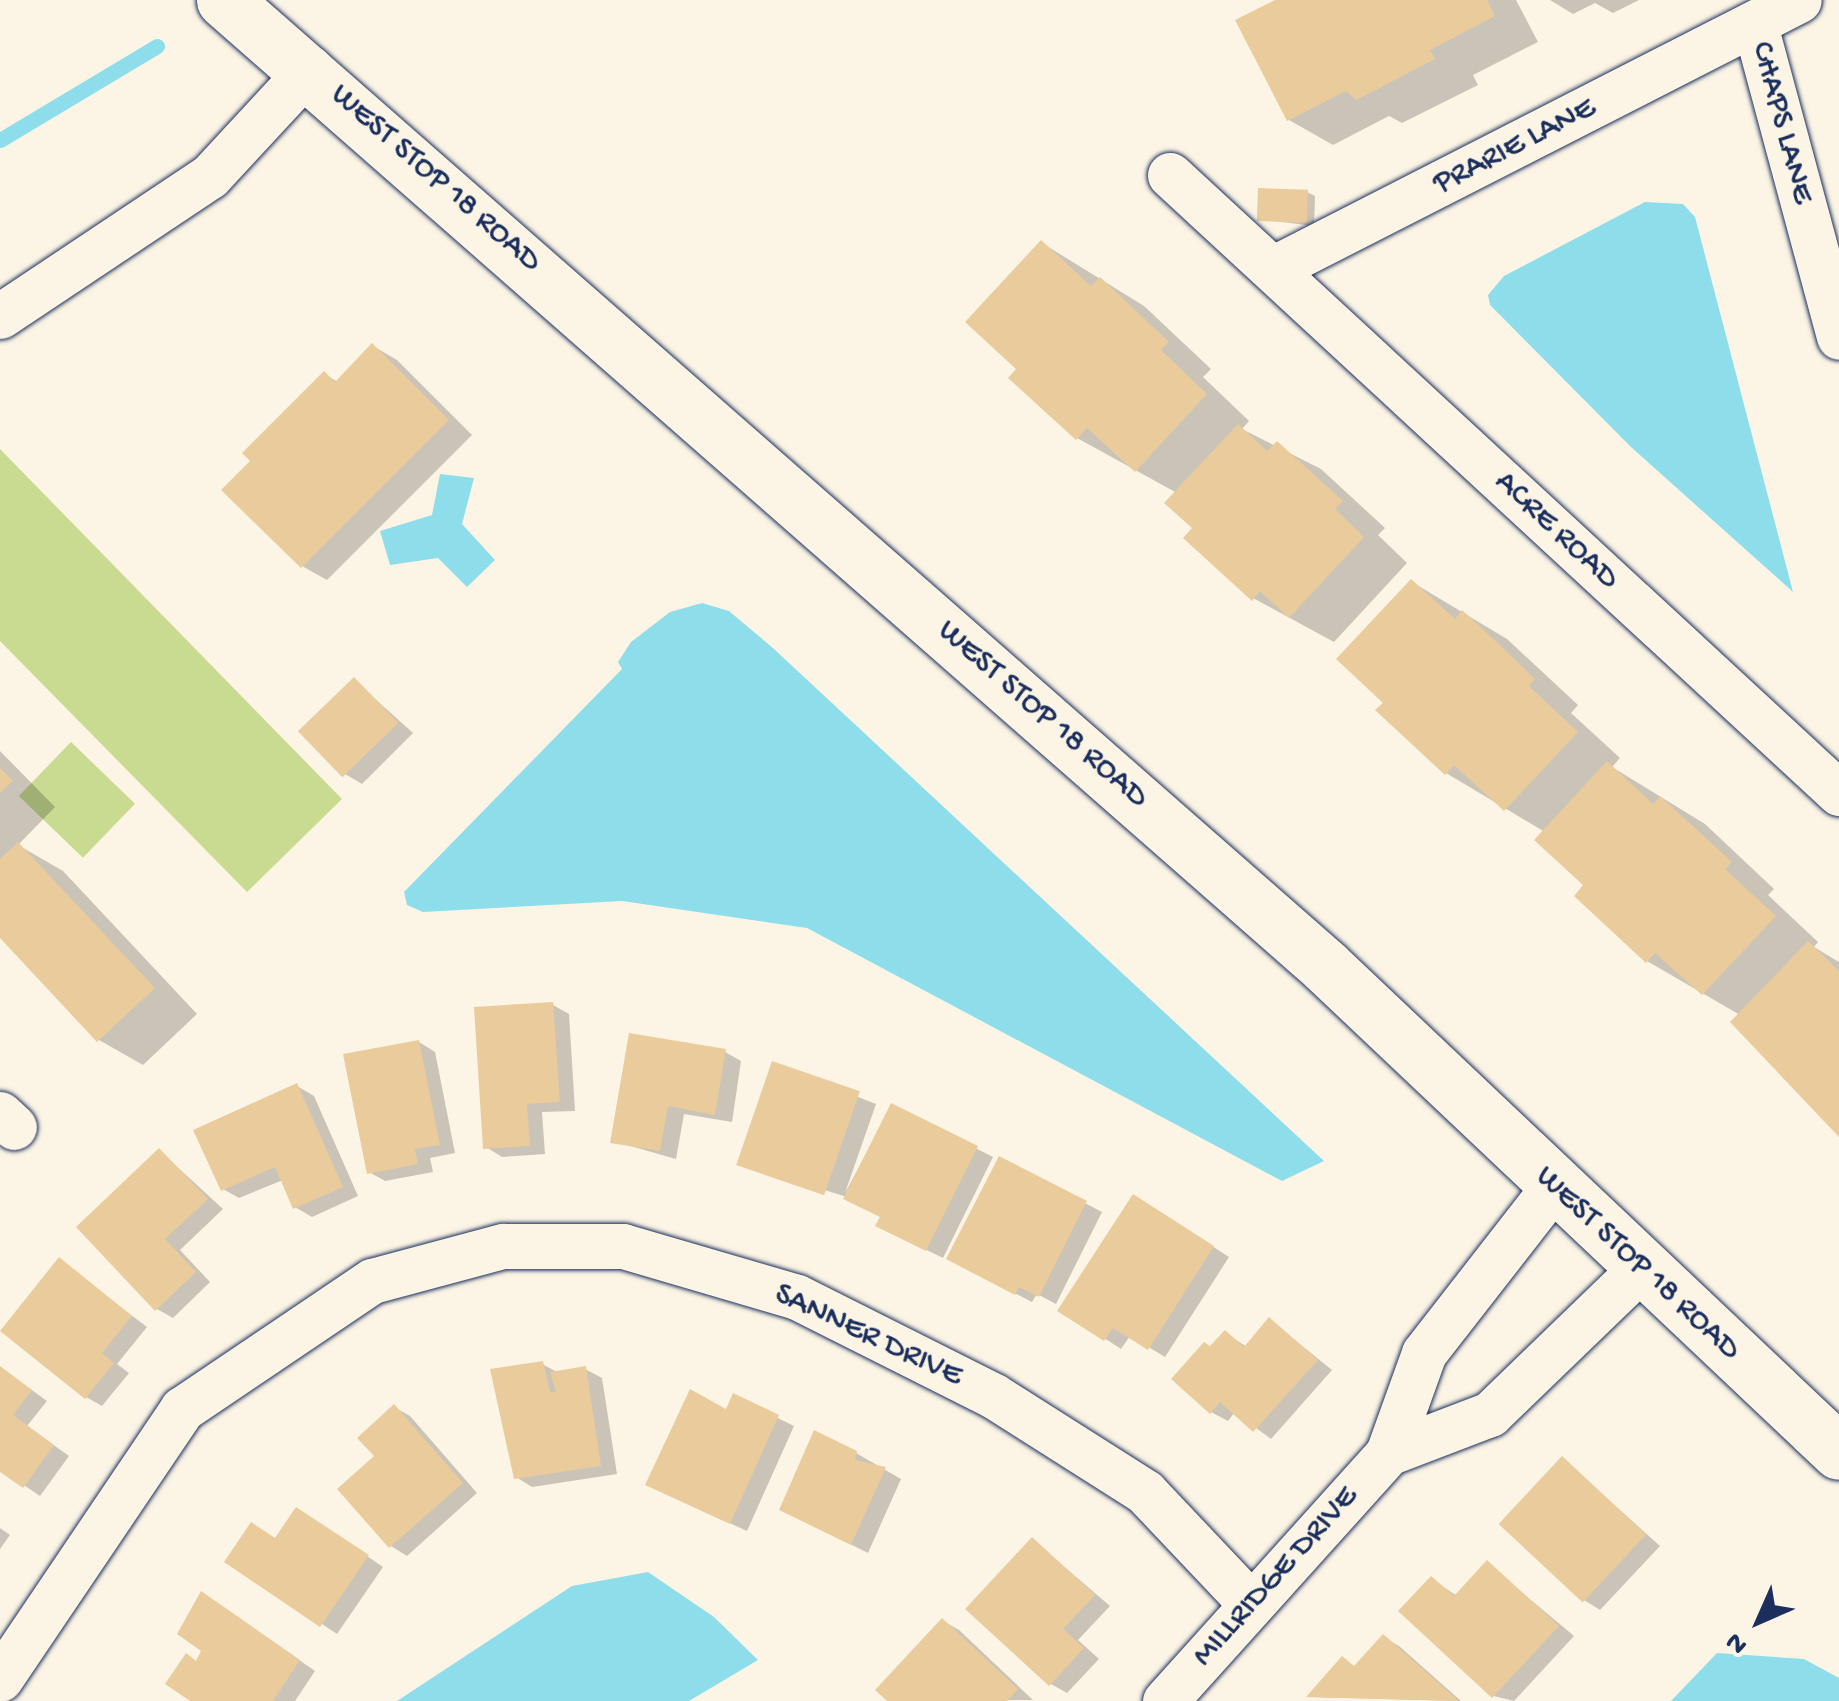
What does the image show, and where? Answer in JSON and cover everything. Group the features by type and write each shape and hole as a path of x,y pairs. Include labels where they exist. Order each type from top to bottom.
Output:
{"street":[{"name":"WEST STOP 18 ROAD","path":"224,0 310,68 1325,966 1839,1452"},
{"path":"1755,24 1799,0"},
{"name":"PRARIE LANE","path":"1274,268 1755,24"},
{"name":"CHAPS LANE","path":"1755,24 1839,337"},
{"path":"0,316 210,176 310,68"},
{"name":"ACRE ROAD","path":"1170,175 1839,793"},
{"name":"MILLRIDGE DRIVE","path":"1165,1701 1388,1453 1424,1353 1554,1186"},
{"name":"SANNER DRIVE","path":"0,1679 182,1408 372,1281 503,1246 623,1246 797,1297 994,1396 1145,1492 1251,1604"},
{"name":"MILLRIDGE DRIVE","path":"1388,1453 1490,1414 1641,1268"}],"green space":[{"path":"0,449 342,799 247,892 0,641"},
{"path":"71,742 135,804 83,858 19,796"}],"water":[{"path":"1645,202 1683,204 1695,217 1793,592 1631,447 1490,305 1488,295 1504,276"},
{"path":"440,474 474,478 462,524 495,560 467,587 438,558 390,565 380,531 432,515"},
{"path":"702,603 729,611 774,649 1324,1161 1282,1181 807,928 622,901 423,912 407,905 404,892 622,669 618,662 631,642 670,612"},
{"path":"648,1572 714,1617 758,1660 689,1701 397,1701 572,1586"},
{"path":"1717,1653 1804,1659 1839,1678 1839,1701 1671,1701"}],"building":[{"path":"1275,0 1487,0 1495,16 1430,50 1435,59 1356,100 1346,91 1287,121 1235,20"},
{"path":"1258,188 1308,190 1307,223 1257,221"},
{"path":"1041,240 1091,286 1100,277 1169,342 1161,350 1207,394 1135,472 1087,428 1076,440 1008,378 1016,369 965,322"},
{"path":"372,343 449,420 301,568 221,490 250,461 242,453 324,371 335,382"},
{"path":"1238,424 1267,451 1277,441 1343,501 1335,509 1364,537 1289,618 1260,591 1252,601 1183,538 1192,528 1164,503"},
{"path":"1411,579 1455,619 1462,610 1535,679 1529,686 1578,732 1504,811 1454,765 1445,775 1375,710 1383,703 1336,659"},
{"path":"354,677 398,723 342,777 298,731"},
{"path":"1607,761 1653,804 1660,796 1732,862 1725,869 1776,916 1702,995 1655,953 1646,963 1574,896 1583,885 1534,840"},
{"path":"0,768 13,781 0,793"},
{"path":"18,842 155,988 97,1042 0,938 0,859"},
{"path":"1808,941 1839,971 1839,1137 1730,1022"},
{"path":"553,1002 560,1102 527,1104 530,1146 483,1149 474,1007"},
{"path":"629,1033 726,1049 715,1115 668,1106 660,1151 610,1143"},
{"path":"419,1040 440,1145 415,1149 418,1164 367,1174 343,1054"},
{"path":"772,1061 860,1091 824,1195 736,1165"},
{"path":"297,1083 343,1187 293,1209 275,1167 221,1191 193,1130"},
{"path":"891,1103 978,1146 926,1251 875,1226 880,1217 843,1199"},
{"path":"159,1148 208,1199 165,1239 196,1272 155,1311 76,1227"},
{"path":"999,1156 1087,1201 1039,1297 1019,1287 1015,1295 946,1259"},
{"path":"1133,1194 1214,1246 1148,1350 1113,1328 1104,1341 1057,1311"},
{"path":"59,1257 132,1316 102,1353 114,1363 85,1399 0,1331"},
{"path":"1269,1317 1318,1360 1253,1432 1220,1402 1210,1414 1171,1379 1204,1342 1210,1346 1225,1330 1244,1347"},
{"path":"543,1361 550,1392 556,1392 550,1372 586,1366 601,1466 514,1479 490,1369"},
{"path":"0,1366 32,1390 13,1415 54,1445 23,1488 0,1472"},
{"path":"690,1389 726,1409 733,1393 779,1415 730,1524 645,1485"},
{"path":"394,1404 463,1483 389,1548 337,1489 374,1456 357,1438"},
{"path":"814,1430 857,1451 855,1460 886,1467 851,1545 779,1510"},
{"path":"1562,1456 1646,1534 1583,1602 1499,1524"},
{"path":"296,1507 369,1555 320,1627 224,1562 251,1522 275,1538"},
{"path":"1032,1537 1095,1595 1063,1629 1084,1648 1049,1686 965,1609"},
{"path":"1487,1560 1559,1626 1492,1698 1398,1611 1431,1576 1454,1596"},
{"path":"201,1591 300,1660 273,1701 190,1701 165,1684 186,1653 196,1661 201,1651 177,1634"},
{"path":"942,1618 1018,1689 1007,1701 887,1701 875,1690"},
{"path":"1383,1634 1459,1701 1306,1697 1342,1656 1354,1666"}],"waterway":[{"path":"0,140 157,46"}]}
